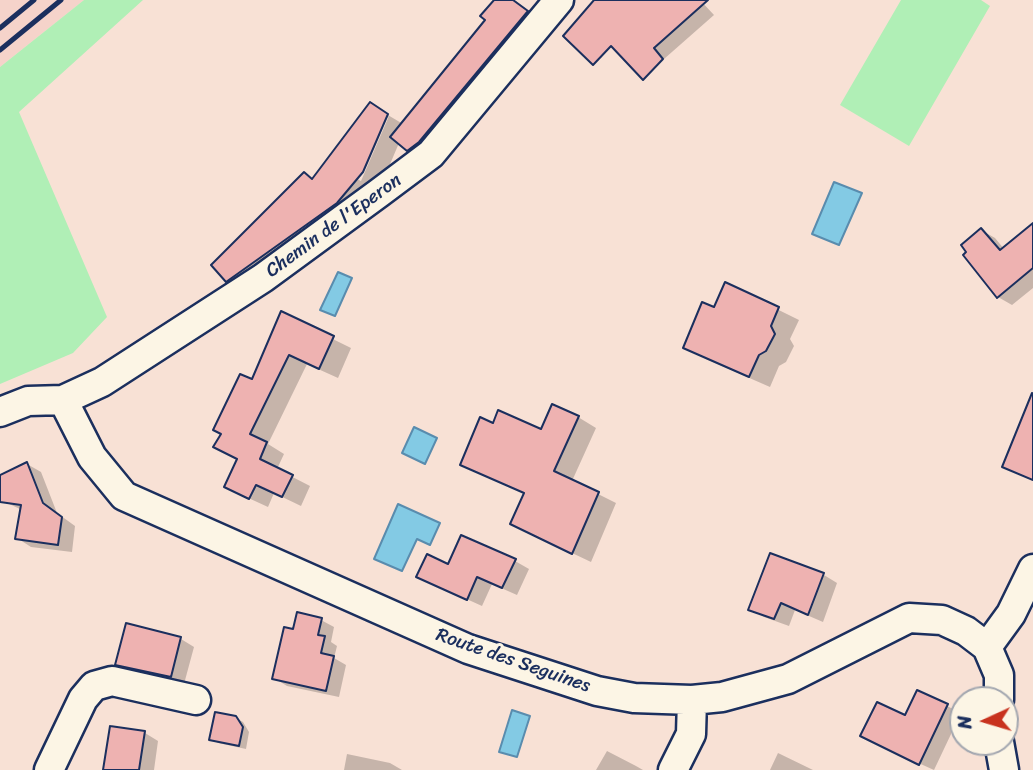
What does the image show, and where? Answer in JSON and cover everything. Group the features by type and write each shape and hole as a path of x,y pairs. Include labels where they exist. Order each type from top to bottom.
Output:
{"street":[{"name":"Chemin de l'Eperon","path":"63,400 102,382 263,278 431,154 559,0"},
{"path":"0,412 28,401 63,400"},
{"name":"Route des Seguines","path":"63,400 92,457 124,496 468,649 597,691 634,698 692,700 722,696 788,679 909,618 942,620 966,631 987,647"},
{"path":"999,686 999,675 987,647 1011,614 1033,569"},
{"path":"49,770 83,699 94,686 112,681 196,700"},
{"path":"673,770 691,734 692,700"}],"shaded area":[{"path":"0,0 84,0 0,67"}],"green space":[{"path":"84,0 143,0 19,112 107,317 73,353 0,384 0,67"},
{"path":"901,0 981,0 990,6 909,146 840,105"}],"water":[{"path":"834,182 862,193 839,245 812,234"},
{"path":"338,272 352,278 335,316 320,310"},
{"path":"414,427 437,438 425,464 402,453"},
{"path":"398,504 440,523 430,545 417,539 402,571 374,559"},
{"path":"512,710 530,716 517,757 499,752"}],"building":[{"path":"494,0 513,0 528,11 419,142 407,151 390,137 485,20 480,16"},
{"path":"594,0 708,0 654,48 663,59 643,80 611,46 593,65 563,36"},
{"path":"370,102 388,114 363,172 337,203 226,282 211,265 304,172 312,179"},
{"path":"1033,223 1033,268 997,298 963,255 966,252 961,245 981,228 1000,250"},
{"path":"725,282 779,307 771,326 775,334 766,351 759,355 749,377 683,348 702,302 714,307"},
{"path":"281,311 334,336 319,369 289,355 250,434 267,442 260,459 293,475 282,497 256,485 249,499 224,487 237,459 213,447 221,434 213,430 240,374 252,379"},
{"path":"1033,394 1033,480 1002,467"},
{"path":"552,404 579,416 554,471 599,492 572,554 510,524 524,493 460,465 480,417 493,423 498,410 541,429"},
{"path":"27,462 43,503 62,517 58,545 15,539 21,505 0,502 0,475"},
{"path":"461,535 516,559 502,588 477,577 467,600 416,577 427,554 448,564"},
{"path":"770,553 824,573 808,615 781,603 774,619 748,610"},
{"path":"297,612 322,618 318,635 325,636 321,653 334,656 326,691 272,679 284,627 293,629"},
{"path":"126,623 181,637 171,677 115,665"},
{"path":"917,690 948,704 919,765 860,736 877,702 905,715"},
{"path":"215,712 236,716 243,727 239,746 209,740"},
{"path":"110,726 145,731 139,770 103,770"}],"railway":[{"path":"0,28 34,0"},
{"path":"0,50 61,0"}]}
